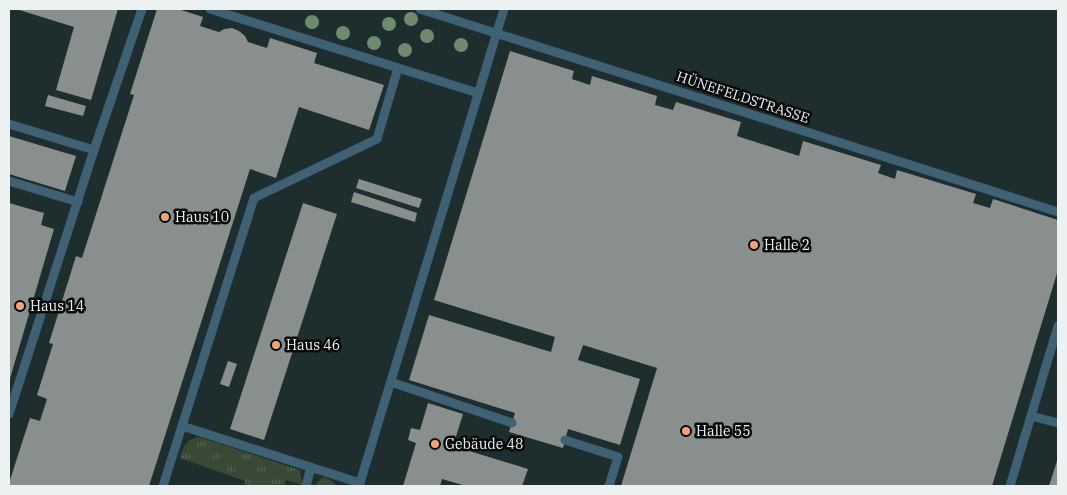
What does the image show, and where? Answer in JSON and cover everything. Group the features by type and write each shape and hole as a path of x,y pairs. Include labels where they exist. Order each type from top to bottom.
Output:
{"lane":[{"path":"9,414 94,150 142,9"},
{"path":"210,9 478,93"},
{"name":"HÜNEFELDSTRASSE","path":"420,9 1058,212"},
{"path":"182,426 311,467 359,485 504,9"},
{"path":"163,486 254,198 377,139 398,68"},
{"path":"9,124 94,150"},
{"path":"9,181 78,202"},
{"path":"1010,486 1058,326"},
{"path":"391,382 512,423"},
{"path":"1031,416 1058,423"},
{"path":"565,440 618,457 609,486"},
{"path":"306,486 311,467"}],"shaded area":[{"path":"9,9 1058,9 1058,486 9,486"}],"green space":[{"path":"199,437 300,470 302,485 286,480 284,486 244,486 245,481 180,458 186,444 191,439"},
{"path":"323,477 329,479 337,486 314,486"}],"building":[{"path":"16,9 118,9 91,100 56,90 74,27"},
{"name":"Haus 10","path":"157,9 178,9 203,17 200,26 219,32 232,28 245,36 248,42 267,48 270,38 317,53 314,63 384,85 369,130 299,107 276,178 250,169 149,486 9,485 30,418 40,421 47,399 37,395 53,344 49,343 76,256 82,258 134,95 130,94"},
{"name":"Halle 2","path":"510,51 574,71 572,79 590,85 592,76 657,96 655,105 673,110 676,102 741,122 737,136 799,156 803,141 881,165 878,173 895,179 897,170 976,194 973,203 990,208 993,199 1058,220 1058,270 992,486 621,486 657,368 583,345 578,360 640,379 620,445 568,429 563,448 509,432 515,413 409,380 429,315 551,352 555,337 434,300"},
{"path":"48,95 86,106 83,116 45,106"},
{"path":"9,136 76,156 65,191 9,174"},
{"path":"359,179 422,199 419,208 356,188"},
{"path":"354,192 417,213 415,222 351,202"},
{"name":"Haus 14","path":"9,203 44,213 41,225 54,229 9,382"},
{"name":"Haus 46","path":"303,203 337,214 264,440 230,429"},
{"path":"228,361 237,364 229,387 220,384"},
{"name":"Gebäude 48","path":"428,403 463,414 453,446 528,469 522,486 466,486 442,479 440,486 403,486 416,443 408,440 411,428 420,430"},
{"path":"1058,458 1058,486 1049,486"}],"place":[{"name":"Haus 10","path":"165,217"},
{"name":"Halle 2","path":"754,245"},
{"name":"Haus 14","path":"20,306"},
{"name":"Haus 46","path":"276,345"},
{"name":"Halle 55","path":"686,431"},
{"name":"Gebäude 48","path":"435,444"}]}
